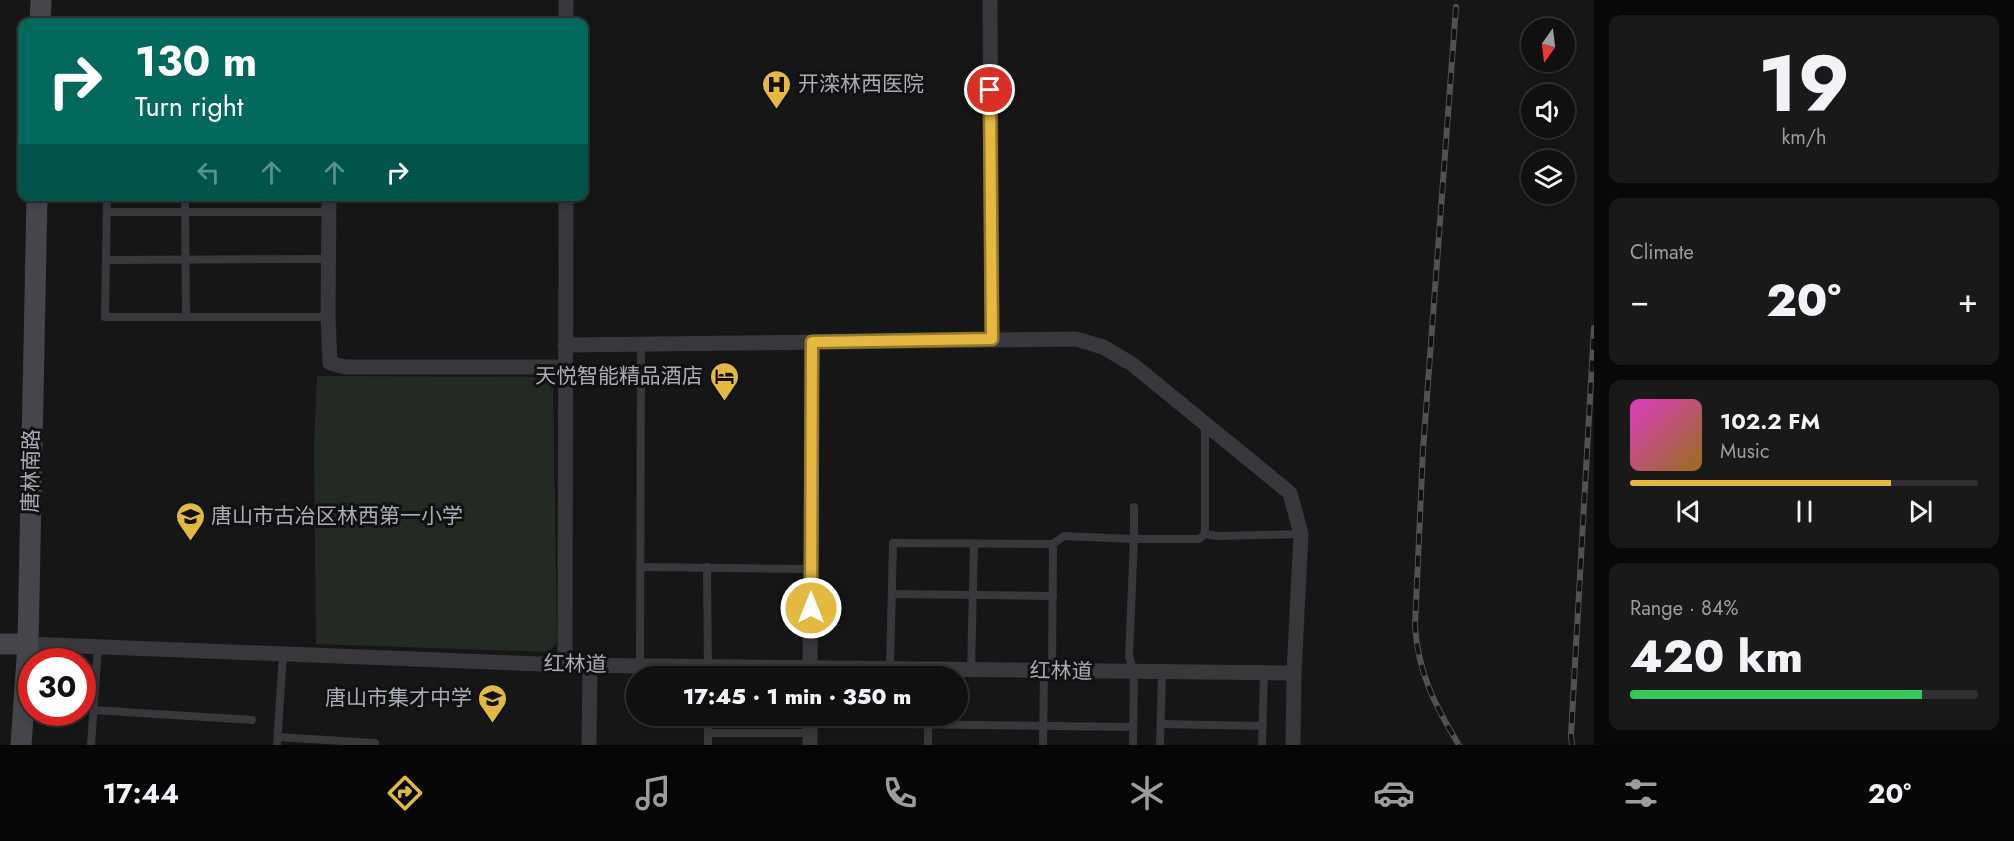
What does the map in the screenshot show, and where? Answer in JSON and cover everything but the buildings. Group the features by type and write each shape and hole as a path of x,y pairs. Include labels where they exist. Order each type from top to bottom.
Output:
{"main road":[{"path":"40,0 40,18"},
{"path":"54,0 54,18"},
{"name":"唐林南路","path":"37,201 38,648"},
{"name":"唐林南路","path":"38,648 51,201"},
{"name":"红林道","path":"0,644 25,648"},
{"name":"唐林南路","path":"21,745 24,726"},
{"path":"36,745 37,726"}],"street":[{"path":"566,0 566,18"},
{"path":"990,0 992,339"},
{"path":"329,201 330,363 345,367 565,367"},
{"path":"565,665 566,201"},
{"path":"565,345 1076,339 1103,347 1132,364 1290,493 1301,534 1293,745"},
{"path":"810,666 812,342"},
{"name":"红林道","path":"68,648 98,646 640,666"},
{"path":"589,745 590,665"},
{"name":"红林道","path":"968,670 1294,673"}],"lane":[{"path":"107,201 105,317 328,317"},
{"path":"185,201 186,317"},
{"path":"107,212 329,212"},
{"path":"106,261 328,260"},
{"path":"640,344 640,666"},
{"path":"1205,423 1205,534"},
{"path":"1133,745 1134,672 1129,656 1134,507"},
{"path":"890,666 893,543 1053,544 1064,536 1198,539 1205,534 1217,536 1301,534"},
{"path":"971,670 974,544"},
{"path":"1043,745 1053,596 1053,544"},
{"path":"640,567 811,569"},
{"path":"707,567 708,666"},
{"path":"892,594 1053,596"},
{"path":"96,672 98,646"},
{"path":"283,654 278,741 375,743"},
{"path":"1160,745 1162,672"},
{"path":"1262,745 1264,673"},
{"path":"96,710 252,720"},
{"path":"968,722 1133,727"},
{"path":"1161,724 1263,726"},
{"path":"91,745 92,726"},
{"path":"708,726 708,745"},
{"path":"708,733 849,726"},
{"path":"928,726 928,745"}],"shaded area":[{"path":"317,376 553,377 557,642 549,652 316,644 314,445"}],"railway":[{"path":"1456,7 1423,450 1415,626 1420,659 1429,688 1459,745"},
{"path":"1572,745 1594,328"}],"place":[{"name":"开滦林西医院","path":"777,110"},
{"name":"天悦智能精品酒店","path":"724,402"},
{"name":"唐山市古冶区林西第一小学","path":"190,542"},
{"name":"唐山市集才中学","path":"493,724"}],"route":[{"path":"811,608 812,342 992,339 990,90"}]}
